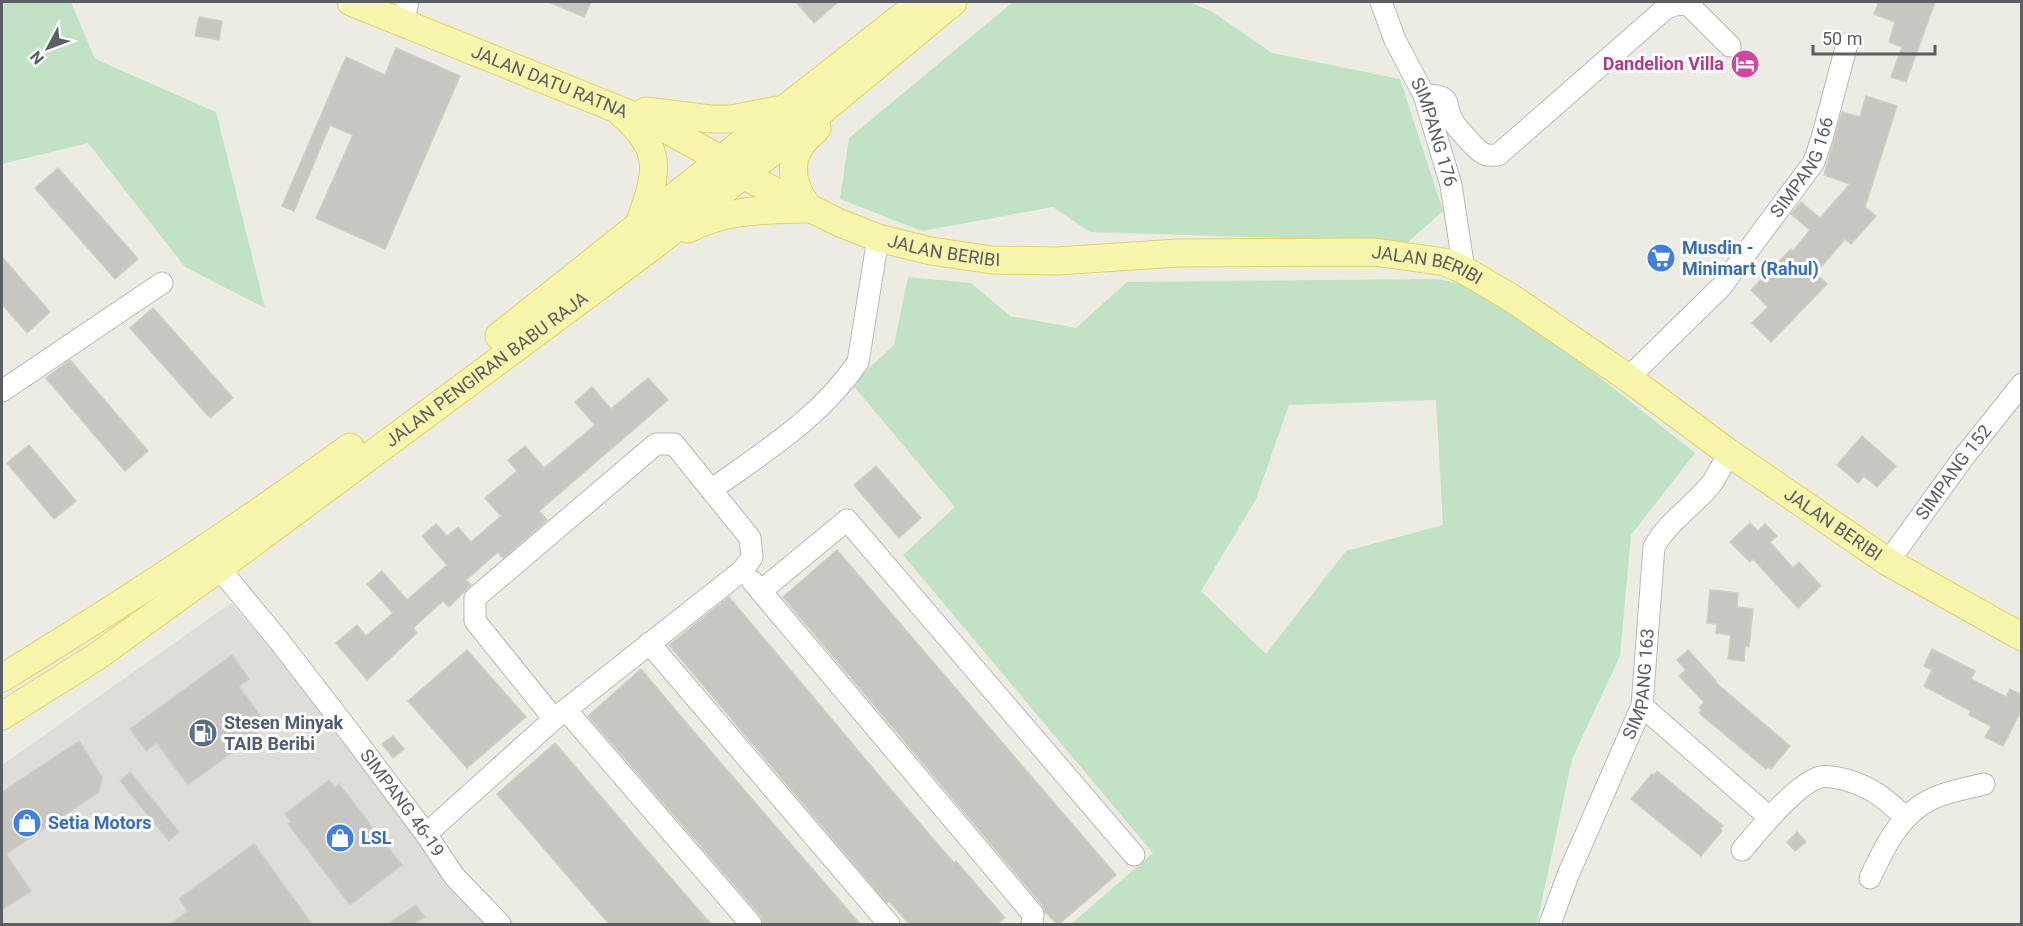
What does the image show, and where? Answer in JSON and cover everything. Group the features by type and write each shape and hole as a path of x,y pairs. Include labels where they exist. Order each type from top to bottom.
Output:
{"main road":[{"name":"JALAN DATU RATNA","path":"351,2 406,12 662,127 732,168"},
{"name":"JALAN PENGIRAN BABU RAJA","path":"732,168 783,109 921,2"},
{"name":"JALAN PENGIRAN BABU RAJA","path":"4,715 96,657 219,568 732,168 873,68 953,2"},
{"path":"810,209 801,199 794,179 793,171 800,147 873,68"},
{"path":"612,105 710,119 732,119 783,109"},
{"path":"612,105 635,125 651,150 654,165 645,237 744,211 810,209"},
{"name":"JALAN BERIBI","path":"732,168 810,209 878,238 931,251 992,260 1057,261 1178,253 1374,252 1445,262 1464,270 1510,297 1887,562 2022,638"},
{"name":"JALAN PENGIRAN BABU RAJA","path":"2,678 104,615 274,503 478,353 645,237"}],"street":[{"name":"SIMPANG 176","path":"1381,2 1395,40 1424,95 1451,185 1464,270"},
{"path":"1424,95 1438,95 1449,103 1454,123 1482,153 1490,156 1498,155 1665,9 1677,4 1689,5 1731,45"},
{"name":"SIMPANG 166","path":"1628,378 1721,287 1814,162 1847,44"},
{"path":"711,490 800,427 847,379 858,362 878,238"},
{"path":"2,391 162,283"},
{"name":"SIMPANG 152","path":"1887,562 1974,443 2022,384"},
{"path":"426,834 560,714 743,570 752,557 750,538 674,444 656,444 475,598 475,621 560,714 751,924"},
{"name":"SIMPANG 163","path":"1550,924 1568,875 1641,705 1654,547 1677,518 1711,484 1729,453"},
{"path":"761,591 847,520 1134,855"},
{"name":"SIMPANG 46-19","path":"219,568 280,642 426,834 460,883 500,924"},
{"path":"743,570 1034,914 1032,924"},
{"path":"649,643 889,924"},
{"path":"1641,705 1770,817"},
{"path":"1742,850 1770,817 1802,788 1816,778 1824,776 1869,787 1905,817"},
{"path":"1870,878 1888,840 1905,817 1933,798 1984,784"}],"shaded area":[{"path":"231,603 461,868 515,924 2,924 2,765"}],"green space":[{"path":"2,2 71,2 95,59 216,112 265,308 185,267 88,143 2,164"},
{"path":"1013,2 1189,2 1211,11 1272,53 1400,79 1443,211 1408,242 1090,232 1053,207 922,231 840,199 849,138"},
{"path":"908,277 971,283 1010,316 1076,328 1127,282 1436,279 1471,285 1519,313 1695,453 1631,535 1620,656 1572,759 1537,924 1071,924 1153,853 903,555 955,507 852,384 894,345","holes":["1436,400 1443,525 1346,551 1266,654 1201,591 1256,499 1289,405"]}],"building":[{"path":"549,2 591,2 584,17"},
{"path":"796,2 838,2 814,23"},
{"path":"1879,2 1935,2 1906,82 1891,77 1902,47 1889,42 1895,22 1874,14"},
{"path":"199,17 222,21 219,40 195,36"},
{"path":"396,48 460,76 385,249 316,218 353,135 330,125 294,211 282,206 346,57 385,75"},
{"path":"1866,96 1897,106 1865,207 1876,216 1851,244 1845,239 1816,273 1827,284 1771,342 1752,323 1768,307 1751,290 1791,249 1793,251 1810,230 1791,214 1801,202 1820,218 1850,184 1824,175 1842,112 1860,117"},
{"path":"58,168 138,259 115,279 35,188"},
{"path":"2,257 50,312 27,333 2,304"},
{"path":"153,308 233,398 210,418 130,328"},
{"path":"70,360 148,451 125,471 46,378"},
{"path":"648,378 668,400 539,511 547,520 503,558 498,552 466,580 471,585 449,607 443,601 413,628 417,633 367,680 336,643 357,625 366,636 393,613 367,584 382,571 407,600 447,565 422,536 436,524 447,536 458,527 471,542 501,516 485,498 517,471 508,460 525,446 544,468 595,425 575,402 592,387 611,409"},
{"path":"1862,436 1896,466 1877,487 1864,476 1858,483 1837,465"},
{"path":"29,445 76,501 54,519 7,463"},
{"path":"876,466 921,518 899,538 854,485"},
{"path":"1750,523 1758,531 1765,524 1777,536 1770,542 1793,568 1799,562 1821,586 1798,608 1753,559 1750,562 1730,542"},
{"path":"837,550 1116,875 1059,924 1045,912 1043,906 783,597"},
{"path":"1710,590 1738,593 1737,607 1753,609 1749,647 1745,646 1744,661 1728,659 1731,635 1716,633 1717,624 1707,623"},
{"path":"729,597 954,863 956,861 1005,918 997,924 909,924 889,901 887,903 669,645"},
{"path":"1932,649 1975,671 1971,679 2006,697 2010,689 2022,695 2022,709 2003,746 1985,737 1991,726 1969,715 1971,711 1924,686 1932,670 1924,666"},
{"path":"467,650 526,717 467,768 408,701"},
{"path":"1688,650 1715,682 1790,746 1771,769 1769,766 1766,769 1699,713 1702,710 1699,708 1704,702 1679,676 1686,670 1677,660"},
{"path":"232,655 249,679 239,686 266,724 255,732 257,734 188,785 157,743 146,751 130,729"},
{"path":"641,669 860,924 763,924 761,916 588,716"},
{"path":"393,736 404,749 393,758 382,744"},
{"name":"Setia Motors","path":"79,741 102,777 99,792 6,854 31,891 2,910 2,792"},
{"path":"555,743 711,924 609,924 497,794"},
{"path":"1657,771 1723,826 1720,829 1722,831 1701,856 1631,799"},
{"path":"130,772 179,832 169,841 120,781"},
{"name":"LSL","path":"329,780 335,788 339,784 402,865 350,905 288,824 291,822 285,814"},
{"path":"1797,832 1806,842 1795,851 1787,842"},
{"path":"254,844 312,924 170,924 188,911 179,899"},
{"path":"416,905 425,917 414,924 388,924"}],"place":[{"name":"Dandelion Villa","path":"1745,64"},
{"name":"Musdin - Minimart (Rahul)","path":"1661,258"},
{"name":"Stesen Minyak TAIB Beribi","path":"203,733"},
{"name":"Setia Motors","path":"27,823"},
{"name":"LSL","path":"340,838"}]}
